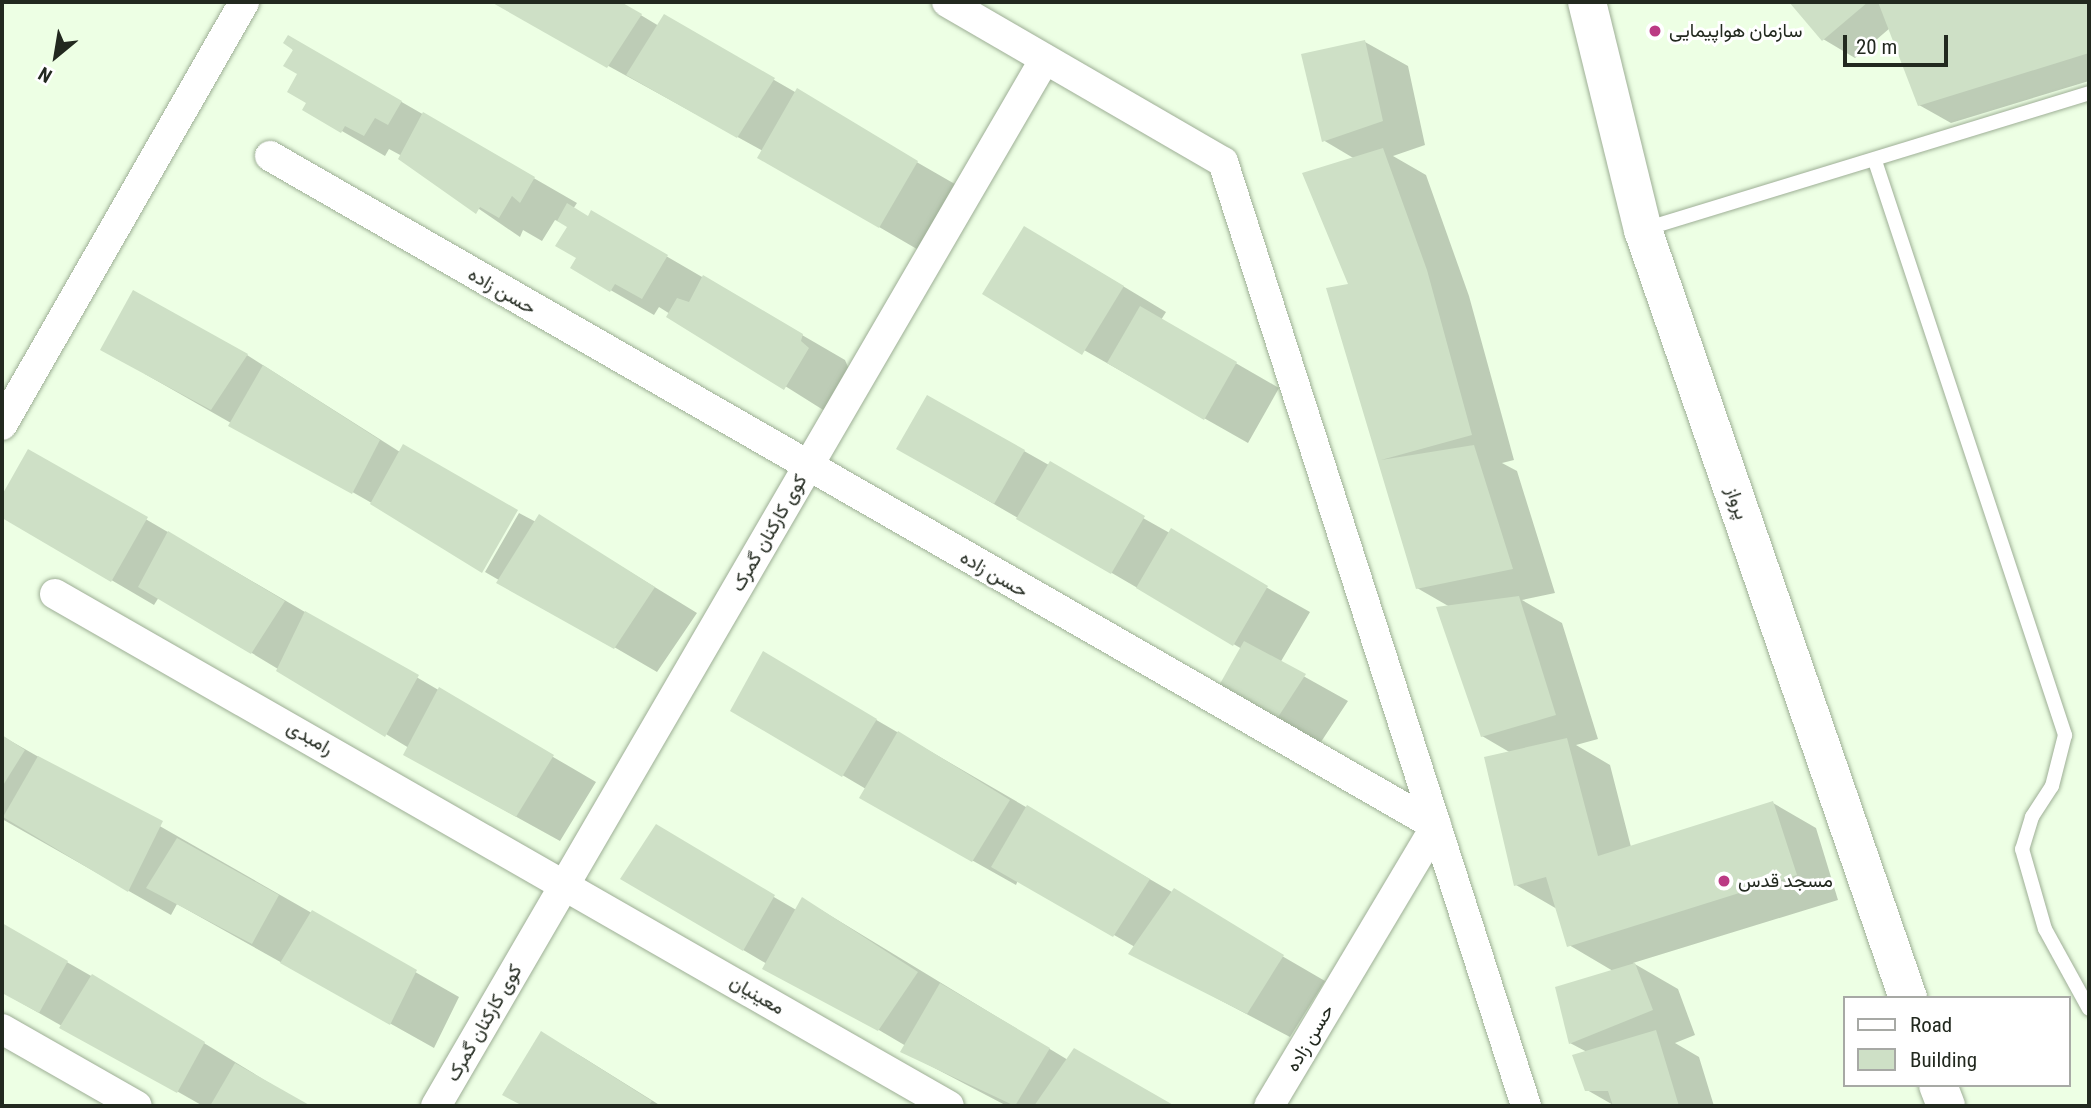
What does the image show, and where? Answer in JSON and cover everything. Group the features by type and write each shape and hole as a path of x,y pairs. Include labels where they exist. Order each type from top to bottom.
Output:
{"main road":[{"name":"پرواز","path":"1587,2 1643,230 1907,996"},
{"path":"1939,1087 1946,1106"}],"street":[{"path":"2,425 244,2"},
{"path":"947,2 1223,162 1526,1106"},
{"name":"کوی کارکنان گمرک","path":"436,1106 1045,59"},
{"name":"حسن زاده","path":"270,156 807,467 1436,826 1269,1106"},
{"name":"رامبدی","path":"55,594 565,883"},
{"name":"معینیان","path":"565,883 949,1106"},
{"path":"2,1029 137,1106"}],"lane":[{"path":"1643,230 1875,161 2089,93"},
{"path":"1875,161 2065,736 2052,786 2032,817 2022,849 2045,929 2089,1009"}],"building":[{"path":"491,2 621,2 642,14 607,68"},
{"path":"1789,2 1868,2 1822,41"},
{"path":"1878,2 2089,2 2089,53 1918,106"},
{"path":"664,14 775,78 737,138 626,75"},
{"path":"288,35 402,101 388,125 375,118 364,136 345,126 341,133 302,110 306,103 287,92 297,74 283,66 293,50 283,43"},
{"path":"1365,40 1383,121 1322,142 1301,54"},
{"path":"797,88 918,161 879,228 757,158"},
{"path":"423,112 535,177 520,203 512,196 499,218 480,207 476,214 398,159"},
{"path":"1383,148 1427,270 1472,435 1381,460 1474,445 1513,569 1416,589 1326,288 1348,284 1302,173"},
{"path":"567,203 588,216 591,210 668,255 642,299 615,284 610,292 570,268 576,258 555,246 567,227 557,221"},
{"path":"1024,226 1124,286 1082,355 982,294"},
{"path":"703,275 803,334 801,341 809,348 784,390 666,317 677,298 689,302"},
{"path":"133,290 248,354 211,410 100,350"},
{"path":"1140,306 1237,362 1204,420 1107,363"},
{"path":"263,365 380,440 352,494 228,426"},
{"path":"927,395 1025,450 994,504 896,449"},
{"path":"403,444 518,510 482,573 370,504"},
{"path":"28,449 148,517 111,582 2,518 2,495"},
{"path":"1050,461 1145,516 1111,574 1016,519"},
{"path":"539,514 655,587 614,649 496,583"},
{"path":"1171,528 1268,586 1233,646 1136,588"},
{"path":"168,531 285,601 251,654 138,587"},
{"path":"1519,596 1556,715 1481,737 1436,607"},
{"path":"305,611 419,675 385,737 276,671"},
{"path":"1244,641 1306,674 1269,731 1212,698"},
{"path":"763,651 877,719 842,777 730,711"},
{"path":"439,687 554,755 516,817 403,755"},
{"path":"898,731 1010,800 972,862 859,798"},
{"path":"2,735 25,750 2,787"},
{"path":"1567,738 1598,856 1773,801 1797,875 1567,947 1546,877 1514,886 1484,757"},
{"path":"38,756 163,821 128,892 3,817"},
{"path":"1027,805 1150,879 1113,937 991,867"},
{"path":"656,824 775,895 743,951 620,879"},
{"path":"177,838 279,895 252,944 146,888"},
{"path":"1174,888 1284,955 1247,1014 1128,954"},
{"path":"802,897 918,972 878,1031 762,969"},
{"path":"312,910 417,970 390,1025 280,963"},
{"path":"2,923 68,961 39,1013 2,993"},
{"path":"1635,963 1653,1010 1569,1044 1555,987"},
{"path":"92,974 205,1042 177,1093 59,1028"},
{"path":"940,983 1050,1048 1015,1106 900,1052"},
{"path":"1656,1030 1679,1106 1613,1106 1608,1091 1585,1091 1572,1055"},
{"path":"541,1031 652,1101 648,1106 523,1106 502,1095"},
{"path":"1074,1048 1175,1106 1034,1106"},
{"path":"235,1063 311,1106 210,1106"}],"place":[{"name":"سازمان هواپیمایی","path":"1655,31"},
{"name":"مسجد قدس","path":"1724,881"}]}
